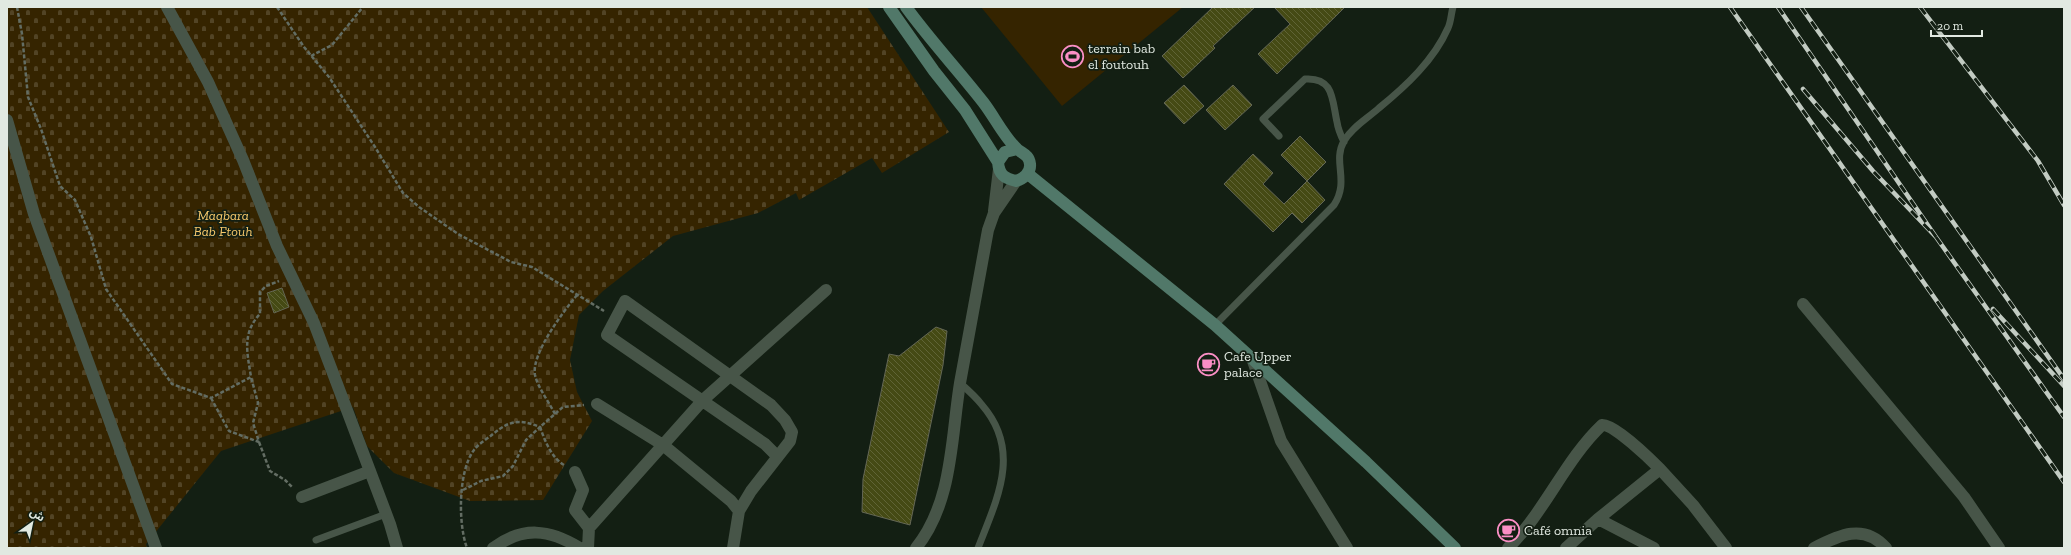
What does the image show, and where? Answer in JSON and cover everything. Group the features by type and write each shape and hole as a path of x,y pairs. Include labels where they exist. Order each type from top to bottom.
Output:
{"street":[{"path":"166,7 208,82 292,276 314,323 386,514 397,548"},
{"path":"889,7 934,71 965,110 1005,178 1016,181"},
{"path":"906,7 949,63 983,102 1017,149 1026,154 1030,164 1028,174 1016,181 994,213"},
{"path":"7,120 34,214 156,548"},
{"path":"916,548 932,524 944,490 960,383 988,230 994,213 999,166 1005,152 1017,149"},
{"path":"1028,174 1215,325 1366,462 1456,548"},
{"path":"588,528 703,400 826,290"},
{"path":"733,548 739,511 751,491 790,441 792,432 785,420 771,405 625,301 607,335 703,400 764,444 777,456"},
{"path":"1803,304 1964,497 1999,548"},
{"path":"1253,361 1281,441 1347,548"},
{"path":"597,404 663,445 731,501 739,511"},
{"path":"1508,548 1528,526 1554,491 1589,437 1602,425 1608,426 1638,447 1693,505 1726,548"},
{"path":"1566,548 1598,519 1660,469"},
{"path":"302,497 370,471"},
{"path":"574,472 584,490 575,510 588,528 588,548"},
{"path":"1598,519 1654,548"},
{"path":"1814,548 1831,544 1854,532 1866,535 1886,548"},
{"path":"493,548 516,535 533,533 555,535 580,548"}],"lane":[{"path":"1215,325 1334,205 1342,190 1340,153 1344,142 1350,133 1400,91 1432,54 1448,27 1453,7"},
{"path":"1279,136 1263,119 1305,79 1316,78 1326,84 1332,94 1337,124 1344,142"},
{"path":"960,383 986,410 997,428 1003,445 1004,470 999,491 978,548"},
{"path":"316,540 386,514"}],"path":[{"path":"17,7 22,34 28,97 41,129 60,186 75,200 91,237 106,289 172,384 211,398 229,431 259,442"},
{"path":"277,7 310,56 333,83 403,193 419,207 458,234 511,262 532,267 616,318"},
{"path":"310,56 332,45 363,7"},
{"path":"292,276 266,286 260,292 260,314 252,323 247,336 251,377 258,403 253,423 259,442 270,471 285,480 302,497"},
{"path":"555,414 535,376 535,363 557,319 577,295"},
{"path":"211,398 251,377"},
{"path":"463,490 481,482 503,476 513,466 526,440 563,407 597,404"},
{"path":"467,548 461,507 465,468 474,449 505,424 525,421 540,427 547,446 560,463 574,472"}],"green space":[{"name":"Maqbara Bab Ftouh","path":"7,7 867,7 949,132 882,173 872,158 799,200 796,193 758,213 673,236 603,291 579,315 570,360 577,392 592,421 543,500 470,501 394,473 367,446 353,407 221,451 146,544 147,548 7,548"},
{"name":"terrain bab el foutouh","path":"981,7 1183,7 1062,106"}],"building":[{"path":"1213,7 1255,7 1213,46 1215,48 1183,78 1162,56"},
{"path":"1274,7 1345,7 1277,74 1258,54 1290,24"},
{"path":"1184,85 1204,106 1184,124 1164,103"},
{"path":"1233,85 1252,105 1225,130 1206,110"},
{"path":"1300,136 1326,162 1307,181 1281,155"},
{"path":"1253,154 1273,173 1263,184 1284,204 1307,181 1325,200 1302,223 1292,213 1273,232 1224,184"},
{"path":"282,288 289,307 274,313 267,293"},
{"path":"936,327 947,331 943,365 910,525 862,512 863,479 889,354 899,356"}],"railway":[{"path":"1730,7 2064,482"},
{"path":"1778,7 1936,237 1873,171 1803,89"},
{"path":"1801,7 2064,379"},
{"path":"1920,7 2038,161 2064,205"},
{"path":"1936,237 2064,417"},
{"path":"1993,309 2064,386"}],"place":[{"name":"terrain bab el foutouh","path":"1072,56"},
{"name":"Cafe Upper palace","path":"1209,364"},
{"name":"Café omnia","path":"1508,530"}]}
